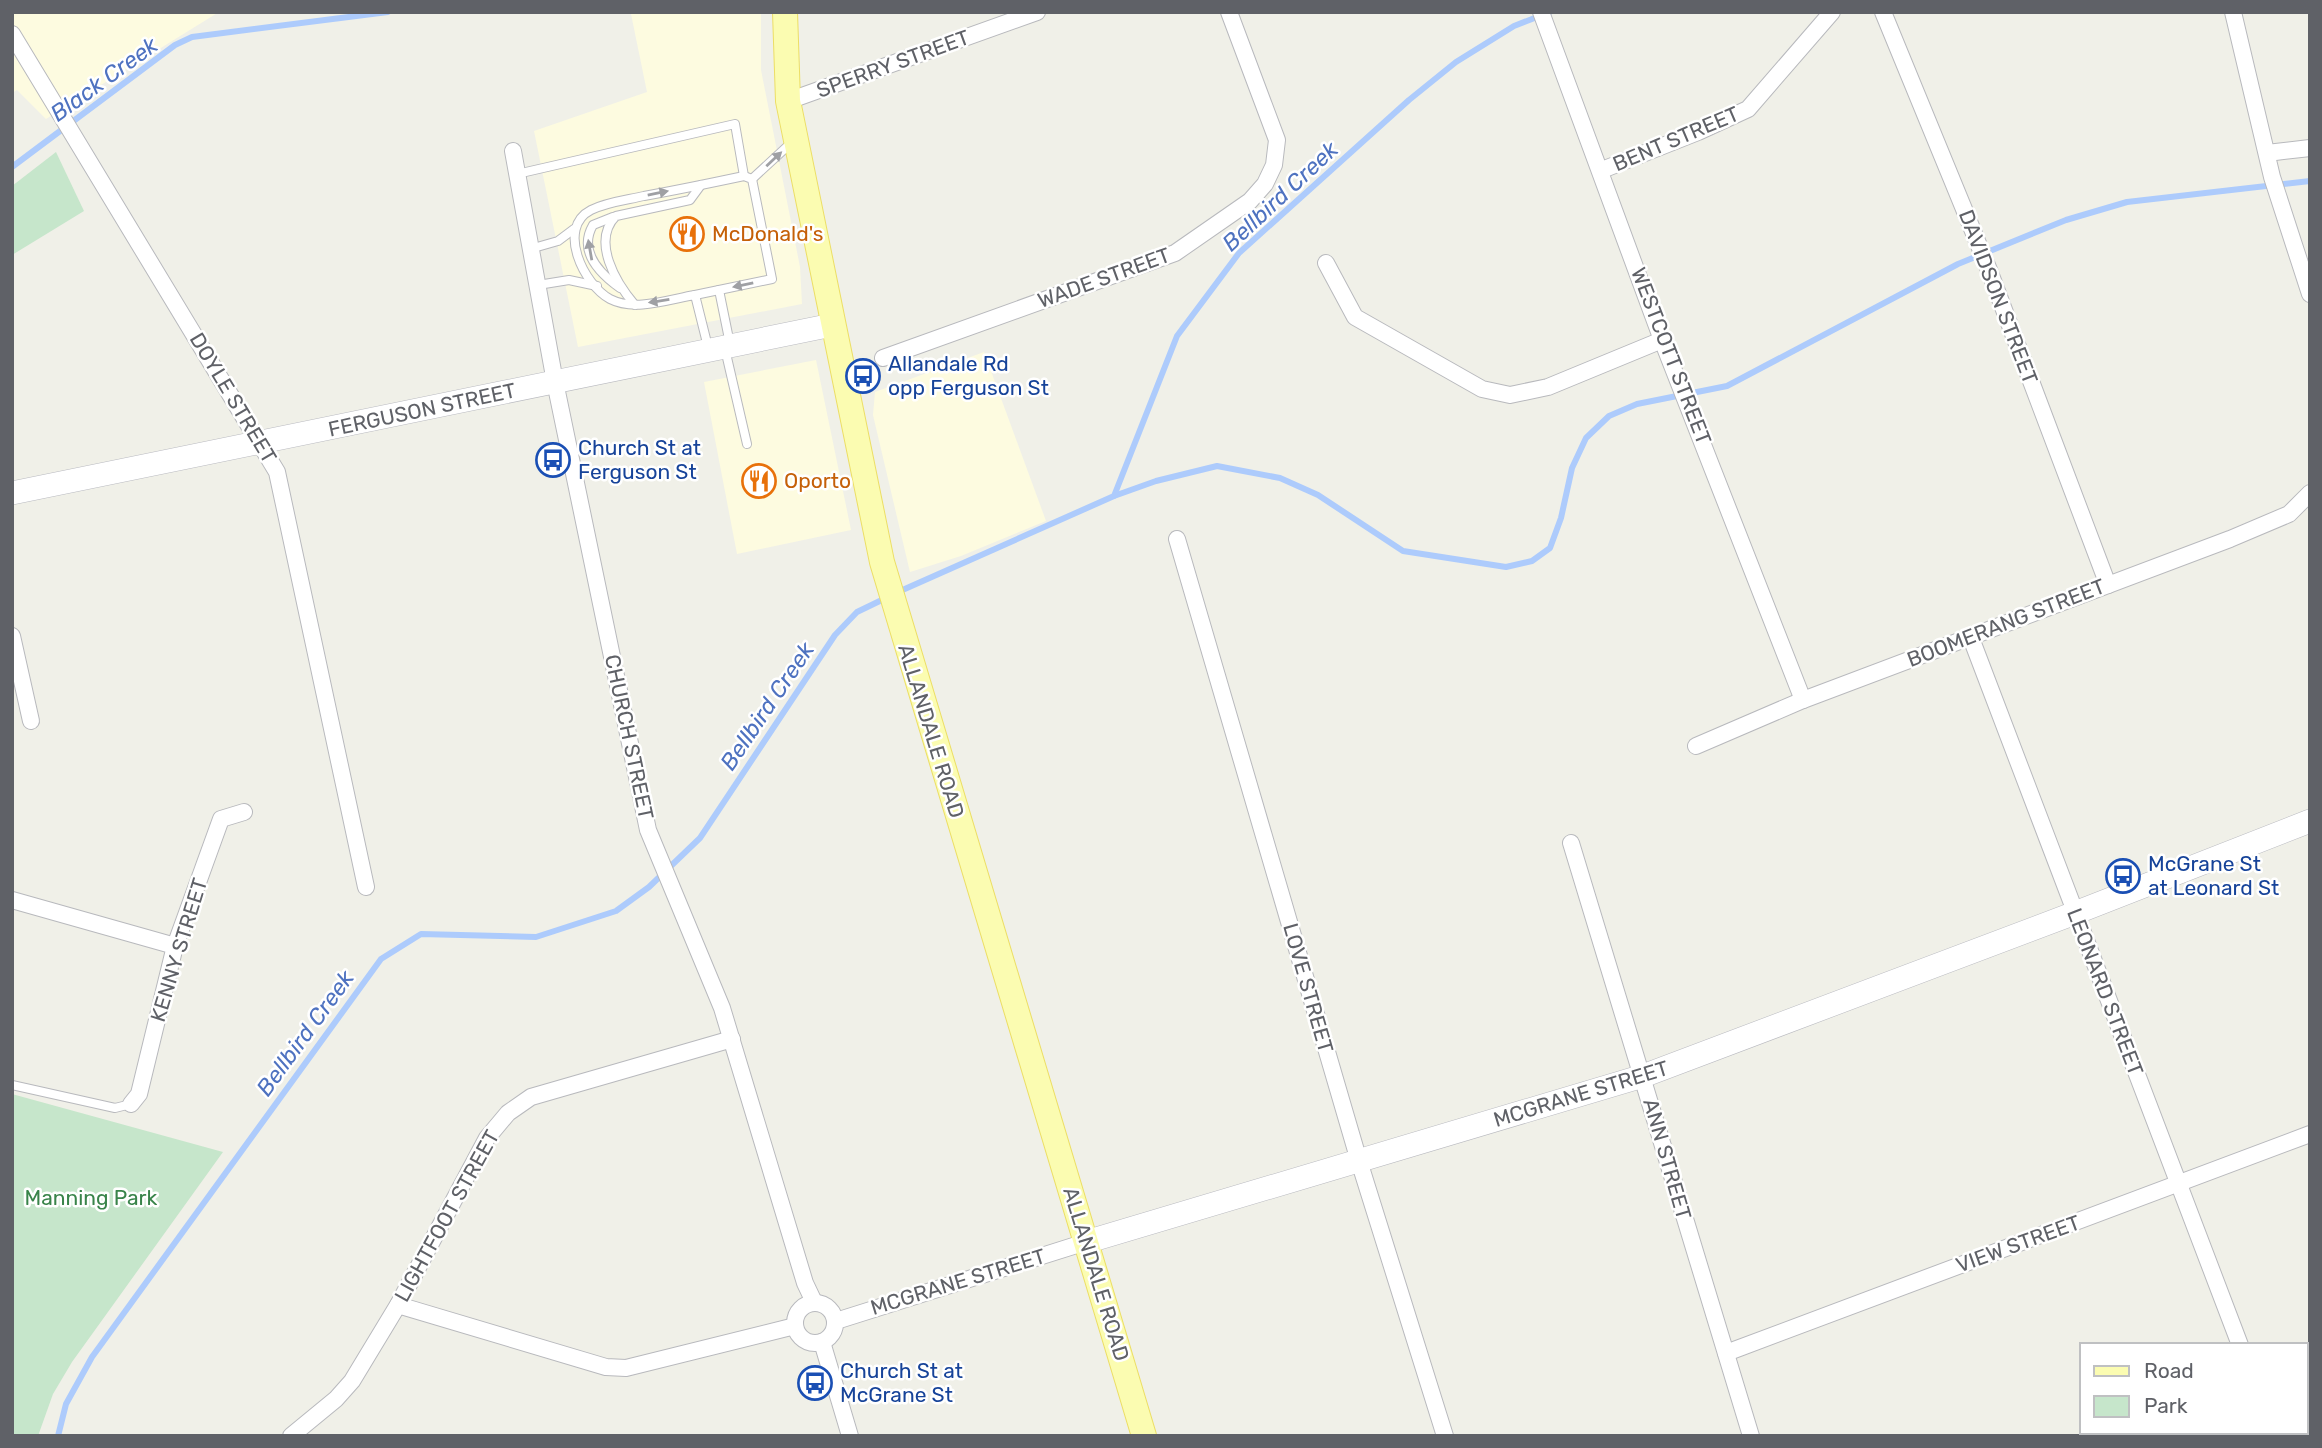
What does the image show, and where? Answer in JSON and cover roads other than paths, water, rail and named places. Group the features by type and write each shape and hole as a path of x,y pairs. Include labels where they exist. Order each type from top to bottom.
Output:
{"main road":[{"name":"ALLANDALE ROAD","path":"785,12 788,101 881,562 1144,1436"}],"street":[{"name":"SPERRY STREET","path":"788,101 1037,12"},
{"name":"WADE STREET","path":"883,358 1175,253 1228,218 1265,184 1274,165 1278,140 1229,12"},
{"name":"WESTCOTT STREET","path":"1541,12 1602,170 1662,340 1802,700"},
{"name":"BENT STREET","path":"1602,170 1748,109 1832,12"},
{"name":"DAVIDSON STREET","path":"1883,12 1989,270 2108,585"},
{"path":"2234,12 2272,177 2310,294"},
{"name":"DOYLE STREET","path":"12,34 277,471 366,887"},
{"path":"2267,153 2310,148"},
{"name":"CHURCH STREET","path":"513,151 555,382 642,804 656,850 708,969 732,1039 805,1283 814,1302"},
{"path":"1326,263 1356,317 1482,389 1510,395 1548,387 1662,340"},
{"name":"FERGUSON STREET","path":"12,493 832,324"},
{"name":"BOOMERANG STREET","path":"1696,746 1802,700 2290,514 2310,493"},
{"name":"LOVE STREET","path":"1177,539 1359,1161 1445,1436"},
{"path":"12,636 31,721"},
{"name":"LEONARD STREET","path":"1970,638 2239,1343"},
{"name":"KENNY STREET","path":"131,1104 139,1094 175,946 220,819 244,812"},
{"name":"MCGRANE STREET","path":"836,1321 1086,1242 1643,1076 2310,821"},
{"name":"ANN STREET","path":"1571,843 1751,1436"},
{"path":"12,900 175,946"},
{"name":"LIGHTFOOT STREET","path":"291,1436 336,1399 352,1381 398,1305 488,1138 508,1113 531,1097 732,1039"},
{"name":"VIEW STREET","path":"1726,1353 2310,1134"},
{"path":"814,1302 828,1307 836,1321 832,1334 822,1342 805,1340 795,1326 798,1312 814,1302"},
{"path":"398,1305 606,1367 626,1368 795,1326"},
{"path":"822,1342 850,1436"}],"lane":[{"path":"517,174 735,124 772,279 635,305 610,299 597,286 577,253 575,229"},
{"path":"530,249 558,241 575,229 590,210 701,185 748,178 795,139"},
{"path":"635,305 592,261 588,241 593,225 616,216 691,200 701,185"},
{"path":"616,216 607,225 604,237 609,262 620,288"},
{"path":"537,285 569,280 597,286"},
{"path":"719,290 721,347"},
{"path":"695,295 721,347 747,444"},
{"path":"12,1084 115,1108 131,1104"}],"waterway":[{"name":"Black Creek","path":"12,167 175,45 192,37 388,12"},
{"name":"Bellbird Creek","path":"898,592 1114,496 1177,336 1239,253 1409,100 1456,62 1514,26 1550,12"},
{"path":"1114,496 1156,481 1217,466 1280,478 1318,495 1403,551 1506,567 1532,561 1550,548 1561,518 1572,468 1586,438 1609,416 1637,404 1727,386 1958,264 2066,220 2127,202 2310,181"},
{"name":"Bellbird Creek","path":"58,1436 66,1404 92,1357 381,959 421,934 536,937 616,911 649,887 700,838 835,635 857,612 888,597"}],"place":[{"name":"McDonald's","path":"687,234"},
{"name":"Allandale Rd opp Ferguson St","path":"863,376"},
{"name":"Church St at Ferguson St","path":"553,460"},
{"name":"Oporto","path":"759,481"},
{"name":"McGrane St at Leonard St","path":"2123,876"},
{"name":"Church St at McGrane St","path":"815,1383"}],"park label":[{"name":"Manning Park","path":"91,1198"}]}
